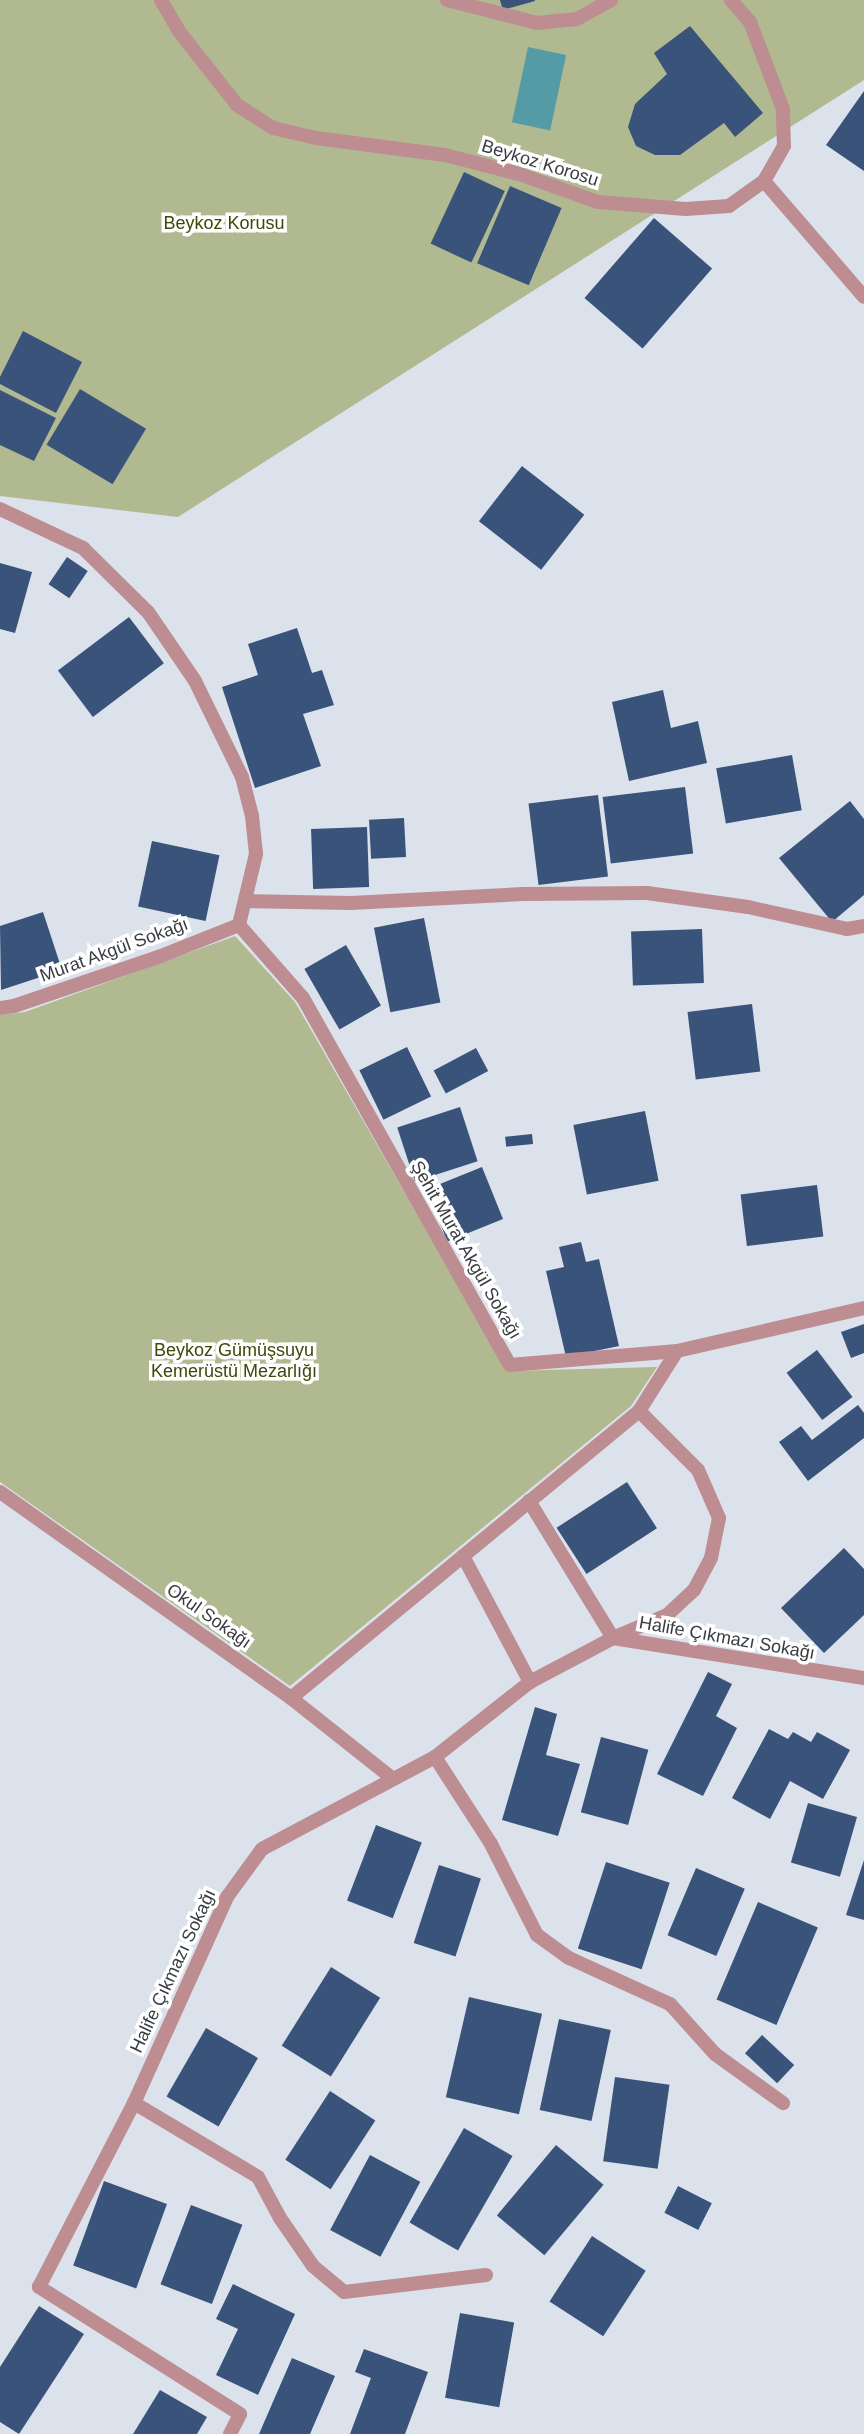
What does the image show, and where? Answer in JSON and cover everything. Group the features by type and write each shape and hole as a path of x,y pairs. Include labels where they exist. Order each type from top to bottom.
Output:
{"street":[{"name":"Beykoz Korosu","path":"161,0 178,30 237,105 273,128 316,138 445,155 519,174 598,201 686,209 729,206 764,181 785,146 783,109 750,22 731,0"},
{"path":"447,0 537,23 577,19 611,0"},
{"path":"764,181 864,297"},
{"path":"0,509 83,548 148,612 195,681 242,778 252,817 256,855 239,925"},
{"path":"246,901 351,903 523,894 647,893 748,906 847,929 864,926"},
{"name":"Murat Akgül Sokağı","path":"0,1008 14,1006 161,956 239,925"},
{"name":"Şehit Murat Akgül Sokağı","path":"239,925 303,998 510,1365 677,1351 864,1308"},
{"path":"291,1698 639,1411 677,1351"},
{"path":"529,1501 613,1638 667,1615 694,1590 711,1558 719,1518 698,1470 639,1411"},
{"name":"Okul Sokağı","path":"0,1492 291,1698 392,1778"},
{"path":"463,1556 530,1682"},
{"name":"Halife Çıkmazı Sokağı","path":"230,2434 240,2414 39,2287 134,2103 227,1897 262,1849 435,1757 530,1682 613,1638 864,1678"},
{"path":"435,1757 491,1844 537,1935 569,1958 670,2004 715,2054 783,2103"},
{"path":"134,2103 258,2177 280,2218 313,2266 344,2292 486,2275"}],"green space":[{"name":"Beykoz Korusu","path":"0,0 864,0 864,80 178,517 0,496"},
{"name":"Beykoz Gümüşsuyu Kemerüstü Mezarlığı","path":"235,936 295,1002 507,1371 657,1367 631,1406 290,1686 0,1482 0,1015 25,1012"}],"water":[{"path":"528,47 566,55 550,130 512,122"}],"building":[{"path":"500,0 535,0 535,1 503,10"},
{"path":"690,26 763,113 735,137 724,123 680,155 655,155 636,146 628,127 635,104 667,74 654,53"},
{"path":"864,91 864,171 826,145"},
{"path":"464,172 505,191 471,263 431,244"},
{"path":"510,186 562,208 529,285 477,263"},
{"path":"654,218 712,269 643,349 584,298"},
{"path":"23,331 82,362 56,413 0,384 0,377"},
{"path":"80,389 146,429 113,484 47,445"},
{"path":"0,390 56,418 34,461 0,445"},
{"path":"522,466 584,515 541,570 479,521"},
{"path":"67,557 88,571 69,598 49,584"},
{"path":"0,563 32,572 15,633 0,629"},
{"path":"129,617 164,663 93,717 58,671"},
{"path":"297,628 312,673 322,670 334,705 303,714 321,766 255,788 222,687 258,675 248,644"},
{"path":"663,690 671,728 698,721 707,763 629,781 612,702"},
{"path":"792,755 802,810 726,824 716,768"},
{"path":"685,787 693,854 611,864 603,797"},
{"path":"598,795 608,876 539,885 529,804"},
{"path":"850,801 864,819 864,895 832,922 779,858"},
{"path":"404,818 406,857 371,859 369,820"},
{"path":"367,827 369,887 313,889 311,829"},
{"path":"152,841 219,855 206,921 138,907"},
{"path":"43,912 62,970 1,990 0,926"},
{"path":"424,918 440,1002 390,1012 374,928"},
{"path":"702,929 704,983 633,985 631,931"},
{"path":"346,945 381,1006 339,1030 304,969"},
{"path":"752,1004 760,1071 696,1079 687,1012"},
{"path":"407,1047 431,1096 383,1120 359,1070"},
{"path":"476,1048 488,1071 446,1093 434,1071"},
{"path":"460,1107 478,1161 415,1182 397,1127"},
{"path":"645,1111 659,1181 587,1195 573,1125"},
{"path":"532,1134 533,1144 506,1147 505,1137"},
{"path":"482,1167 503,1219 447,1241 426,1189"},
{"path":"817,1185 823,1237 747,1246 741,1194"},
{"path":"581,1242 586,1262 599,1259 619,1346 566,1357 546,1271 564,1267 559,1247"},
{"path":"864,1324 864,1353 851,1358 841,1332"},
{"path":"817,1350 853,1397 822,1420 787,1373"},
{"path":"858,1405 864,1413 864,1438 808,1481 779,1442 801,1426 812,1440"},
{"path":"627,1482 657,1528 587,1574 557,1528"},
{"path":"844,1548 864,1569 864,1615 824,1653 781,1608"},
{"path":"708,1672 732,1684 716,1716 737,1728 703,1796 657,1774"},
{"path":"535,1707 557,1714 546,1755 580,1764 558,1836 502,1820"},
{"path":"769,1729 788,1739 793,1732 811,1742 817,1732 850,1750 823,1799 790,1781 770,1819 732,1798"},
{"path":"601,1737 648,1750 628,1825 581,1812"},
{"path":"808,1803 857,1817 840,1877 791,1863"},
{"path":"376,1825 422,1843 393,1918 347,1901"},
{"path":"864,1860 864,1920 846,1915"},
{"path":"606,1862 670,1883 642,1969 578,1949"},
{"path":"439,1865 481,1879 456,1957 414,1943"},
{"path":"696,1868 745,1889 716,1956 667,1935"},
{"path":"758,1902 818,1927 776,2025 717,2000"},
{"path":"331,1967 380,1998 331,2077 282,2046"},
{"path":"469,1997 542,2014 519,2114 446,2097"},
{"path":"559,2019 611,2030 592,2121 540,2110"},
{"path":"206,2028 258,2058 218,2126 166,2096"},
{"path":"762,2035 794,2065 777,2083 745,2053"},
{"path":"615,2077 669,2085 658,2169 603,2161"},
{"path":"330,2091 375,2120 331,2189 285,2160"},
{"path":"464,2128 512,2156 458,2250 410,2222"},
{"path":"556,2145 603,2185 544,2255 497,2215"},
{"path":"370,2155 420,2182 380,2257 330,2230"},
{"path":"104,2181 167,2204 136,2288 73,2266"},
{"path":"678,2186 712,2203 698,2230 664,2213"},
{"path":"191,2205 242,2225 212,2304 161,2284"},
{"path":"592,2236 646,2271 603,2336 550,2301"},
{"path":"233,2284 295,2314 258,2395 216,2375 238,2329 216,2319"},
{"path":"39,2306 84,2334 19,2434 0,2422 0,2367"},
{"path":"460,2313 514,2323 499,2407 445,2398"},
{"path":"364,2349 428,2372 405,2434 350,2434 371,2378 355,2372"},
{"path":"292,2358 335,2376 310,2434 259,2434"},
{"path":"160,2390 207,2417 197,2434 133,2434"}]}
